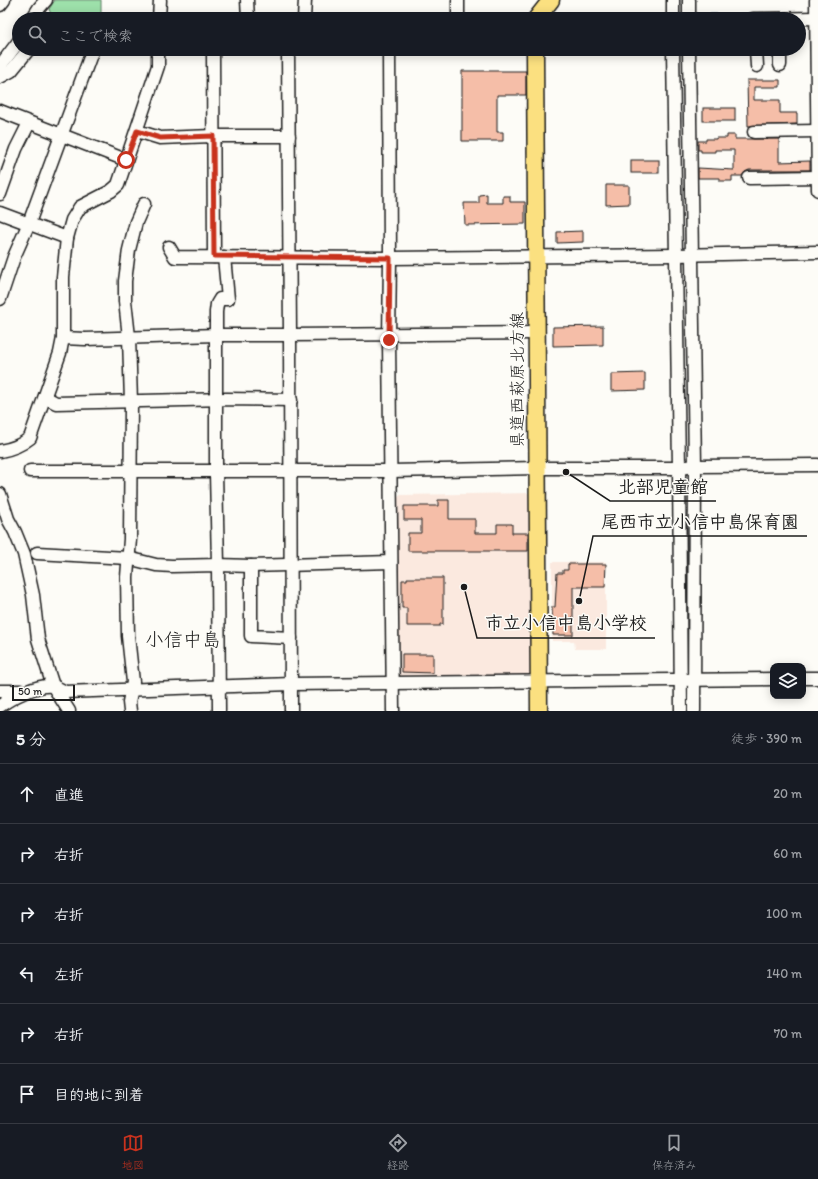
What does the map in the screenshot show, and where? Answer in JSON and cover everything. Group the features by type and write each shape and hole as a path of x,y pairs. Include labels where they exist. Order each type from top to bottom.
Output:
{"main road":[{"path":"542,12 551,0"},
{"name":"県道西萩原北方線","path":"535,56 537,256 536,468 539,711"}],"street":[{"path":"0,4 4,0"},
{"path":"36,12 46,0"},
{"path":"159,12 160,0"},
{"path":"247,0 248,12"},
{"path":"304,12 305,0"},
{"path":"458,0 458,12"},
{"path":"673,0 673,12"},
{"path":"689,0 689,12"},
{"path":"816,0 818,190"},
{"path":"806,18 817,18"},
{"path":"0,66 12,50"},
{"path":"0,76 11,71 23,56"},
{"path":"0,299 14,258 62,136 91,56"},
{"path":"0,451 20,446 30,438 60,353 63,338 63,277 67,238 72,220 80,207 111,192 118,186 158,66 158,56"},
{"path":"213,56 213,136 219,256 228,299 220,299 217,304 215,400 219,711"},
{"path":"288,56 291,400 291,711"},
{"path":"389,56 389,334 393,711"},
{"path":"673,56 679,468 680,711"},
{"path":"689,56 695,466 694,711"},
{"path":"756,56 757,66"},
{"path":"780,56 780,65"},
{"path":"0,111 126,160"},
{"path":"0,194 16,149 29,123"},
{"path":"137,131 160,138 289,136"},
{"path":"754,132 817,131"},
{"path":"749,178 818,176"},
{"path":"130,711 129,702 133,682 128,636 127,577 130,540 131,402 125,281 136,222 144,204"},
{"path":"0,213 67,238"},
{"path":"169,247 174,257 219,256 390,258 818,252"},
{"path":"63,338 129,338 217,335 290,336 536,333"},
{"path":"45,397 56,403 291,400"},
{"path":"30,471 390,471 818,465"},
{"path":"0,494 8,520 15,532 24,554 33,595 38,639 53,686 69,711"},
{"path":"37,553 128,558 156,565 172,566 251,566 391,562"},
{"path":"251,566 251,636 291,638"},
{"path":"806,678 818,678"},
{"path":"0,706 27,691 35,688 53,686 65,692 291,684 770,679"},
{"path":"0,692 27,691"}],"shaded area":[{"path":"531,493 532,676 396,678 396,499 399,495"},
{"path":"552,562 606,562 606,649 575,649 574,641 552,641"}],"green space":[{"path":"55,0 101,0 101,12 50,12 49,9"}],"building":[{"path":"462,71 526,71 526,95 497,95 497,132 503,132 503,141 462,141"},
{"path":"747,80 780,80 780,87 754,87 754,100 780,100 780,113 797,113 797,124 748,126"},
{"path":"703,108 735,108 735,121 703,121"},
{"path":"727,135 735,135 735,139 779,139 779,162 810,161 810,170 749,170 742,176 732,176 732,181 720,181 720,178 698,178 698,168 734,170 734,150 701,152 701,150 698,150 698,141 727,138"},
{"path":"631,160 659,160 659,173 631,173"},
{"path":"606,185 629,185 629,204 606,205"},
{"path":"487,194 487,203 503,203 503,196 510,196 510,202 525,202 525,224 465,225 464,203 479,203 479,195"},
{"path":"583,231 583,242 557,243 557,232"},
{"path":"603,326 603,345 553,346 553,327"},
{"path":"645,373 645,390 611,391 611,374"},
{"path":"438,500 449,500 449,519 475,519 475,533 497,533 497,524 512,524 512,533 528,533 528,551 408,551 408,533 421,533 421,520 404,520 404,506 438,506"},
{"path":"568,564 606,564 605,587 573,587 573,635 553,635 552,607 555,607 557,573 563,573 563,570 568,570"},
{"path":"407,578 443,578 443,624 440,624 440,626 407,626 407,608 402,608 402,580 407,580"},
{"path":"402,654 433,654 433,673 402,672"}],"place":[{"name":"北部児童館","path":"566,472"},
{"name":"市立小信中島小学校","path":"464,587"},
{"name":"尾西市立小信中島保育園","path":"579,601"}],"district":[{"name":"小信中島","path":"183,639"}],"route":[{"path":"126,160 137,131 160,138 213,136 214,256 390,258 389,340"}]}
